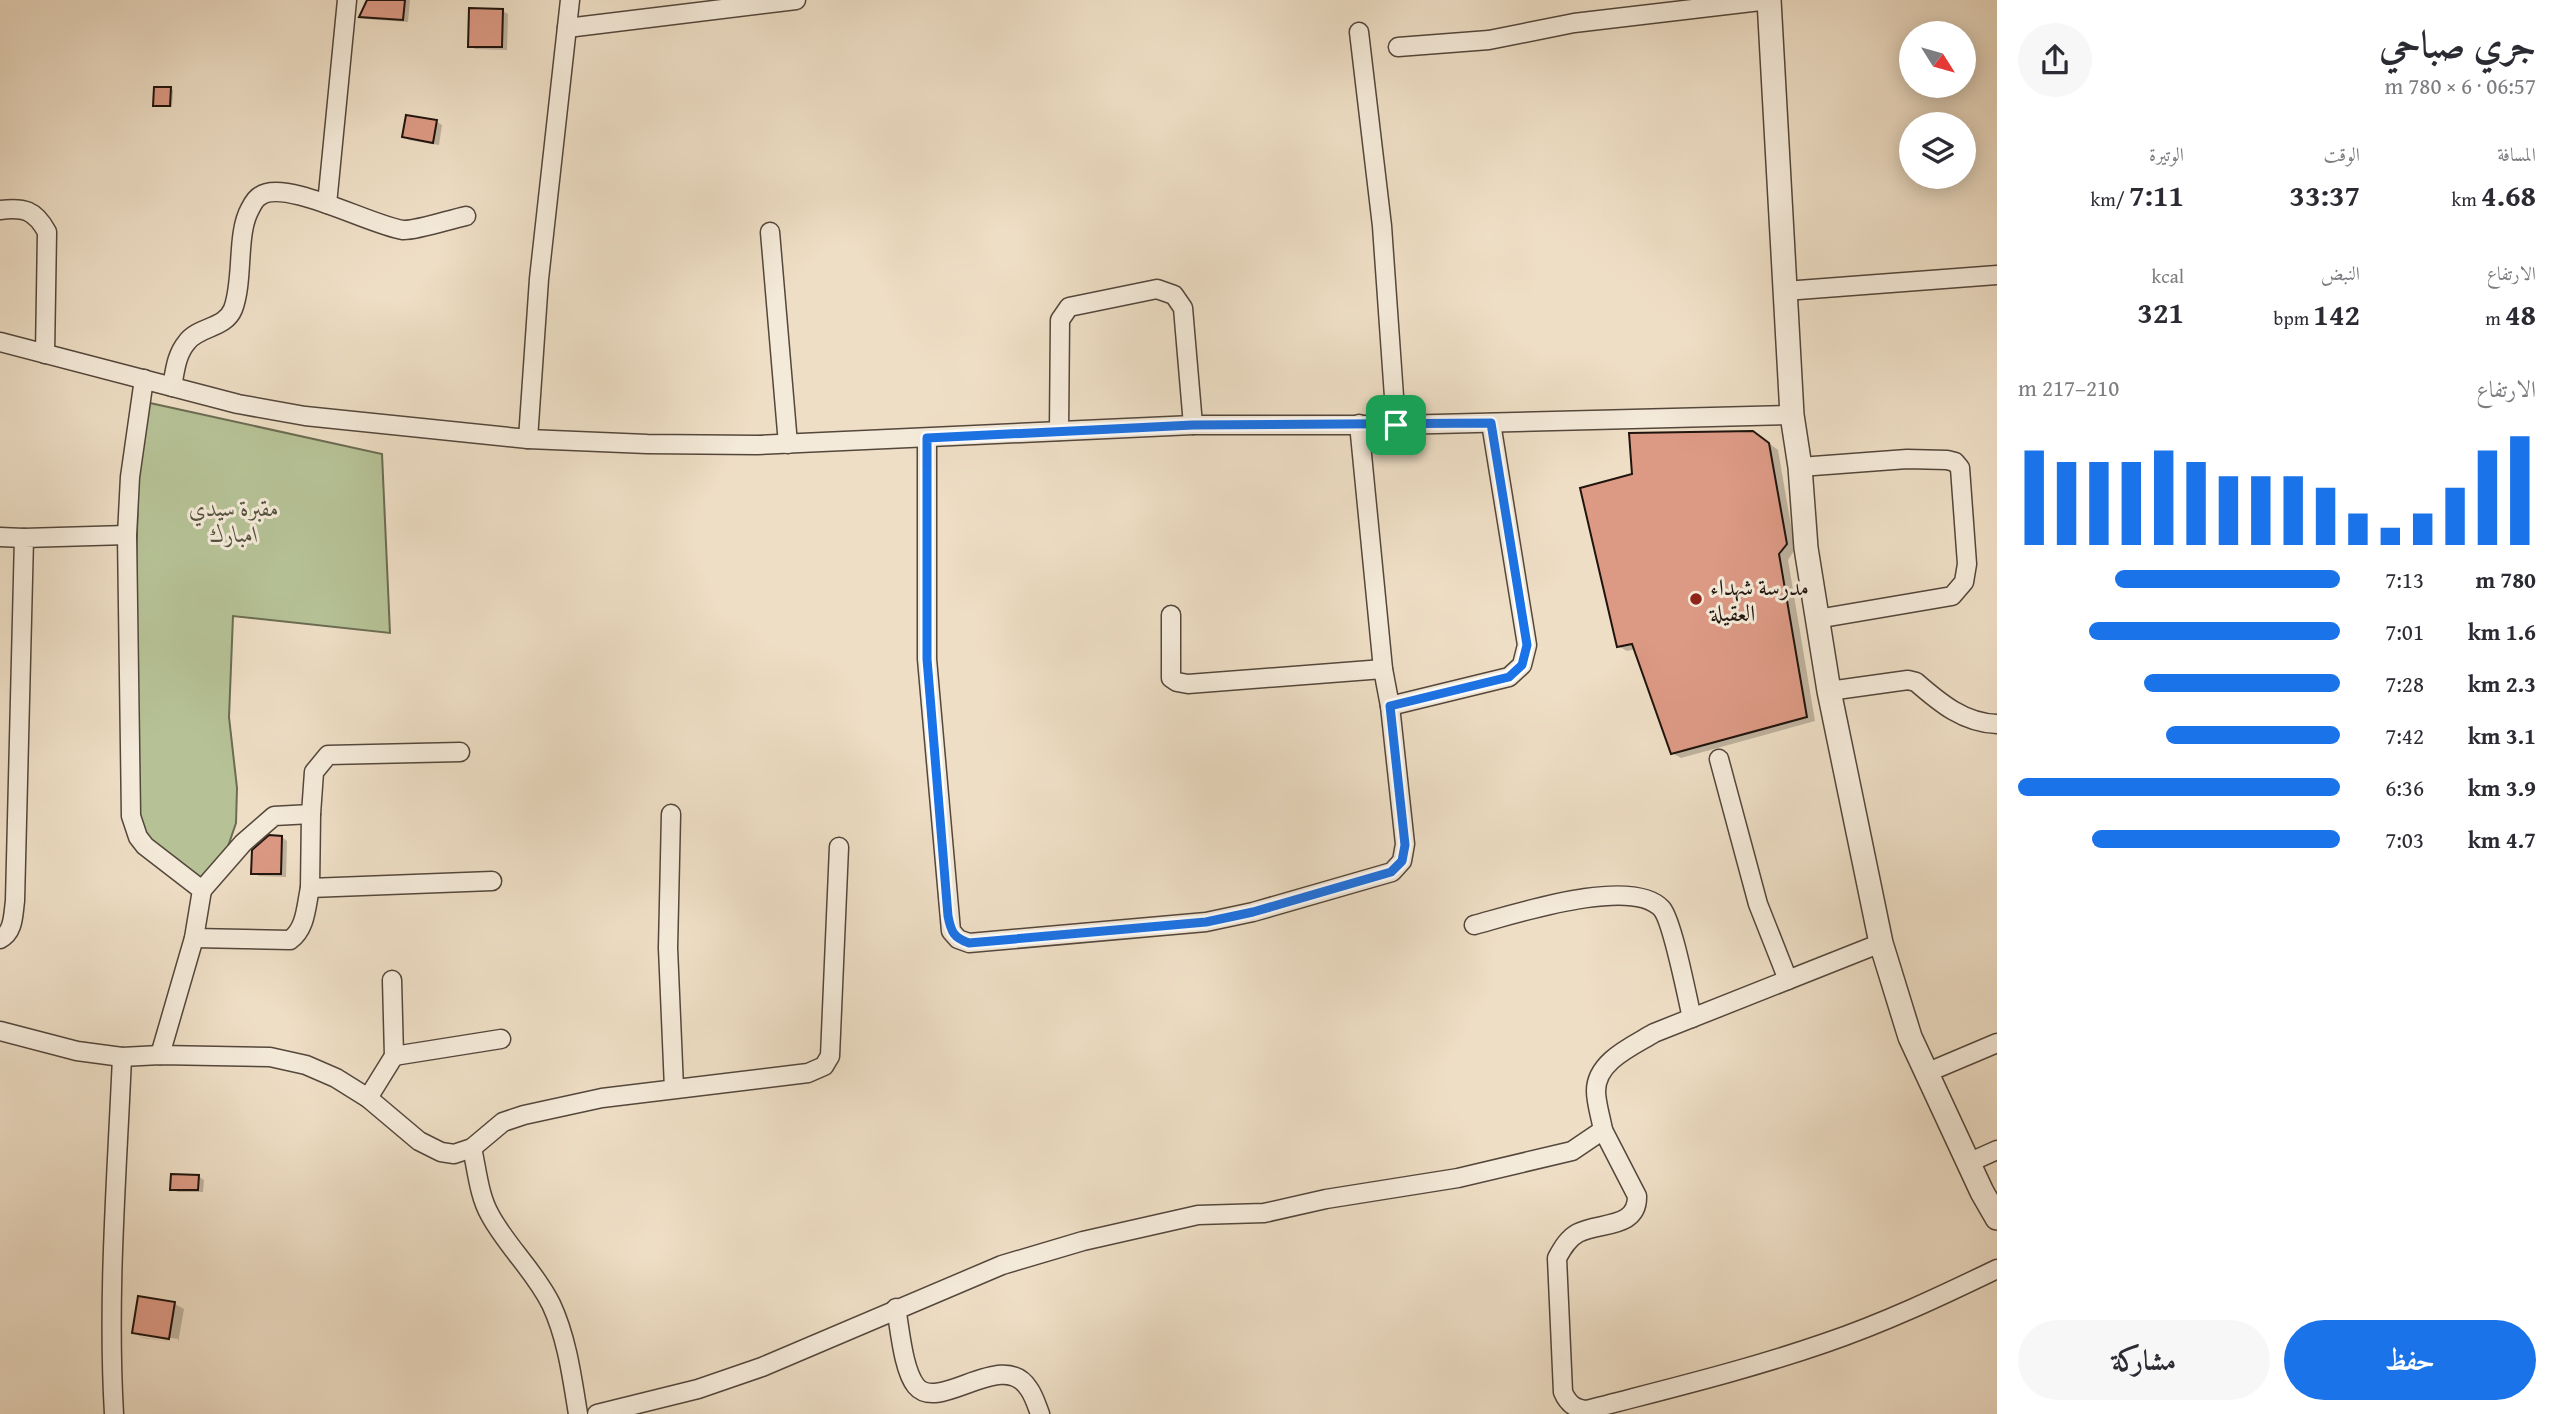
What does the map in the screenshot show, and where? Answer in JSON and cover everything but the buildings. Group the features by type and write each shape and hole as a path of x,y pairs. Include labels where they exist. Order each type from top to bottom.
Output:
{"street":[{"path":"327,204 347,0"},
{"path":"528,439 539,279 570,0"},
{"path":"567,28 759,2 796,0"},
{"path":"1398,47 1489,40 1574,23 1769,0 1792,415 1800,467 1806,548 1829,691 1881,943 1910,1037 1968,1163 1997,1218"},
{"path":"1359,32 1382,226 1396,425"},
{"path":"172,387 177,358 187,342 197,333 224,321 230,315 236,300 249,211 259,196 273,191 327,204 405,230 466,216"},
{"path":"0,211 21,208 32,212 40,219 47,232 45,354"},
{"path":"769,232 788,444"},
{"path":"1785,291 1997,275"},
{"path":"1059,431 1060,320 1069,307 1157,289 1174,295 1182,308 1193,425"},
{"path":"0,342 238,404 305,416 528,439 647,444 788,444 1193,425 1396,425 1792,415"},
{"path":"144,379 130,477 127,535 131,816 138,836 145,846 202,890"},
{"path":"1390,706 1509,677 1522,665 1527,645 1491,423"},
{"path":"927,438 927,659 948,916 951,931 958,939 969,943 1206,922 1253,912 1391,872 1402,861 1405,845 1390,706 1383,669 1359,424"},
{"path":"1800,467 1947,460 1955,462 1960,468 1967,564 1964,582 1959,590 1952,596 1817,619"},
{"path":"0,537 127,535"},
{"path":"0,939 6,936 12,924 15,901 24,538"},
{"path":"1171,615 1171,678 1177,682 1188,684 1383,669"},
{"path":"1829,691 1908,680 1916,682 1957,714 1981,724 1997,724"},
{"path":"194,938 290,940 297,935 310,888 314,772 328,755 460,752"},
{"path":"1719,760 1758,904 1788,980"},
{"path":"160,1055 194,938 202,890 243,843 274,817 311,814"},
{"path":"671,814 668,948 674,1088"},
{"path":"0,1031 77,1051 122,1057 270,1057 316,1069 368,1098 419,1141 454,1154 472,1148 503,1122 524,1115 601,1098 807,1073 824,1066 830,1056 839,847"},
{"path":"310,888 492,881"},
{"path":"1474,925 1570,899 1645,898 1662,909 1671,931 1692,1018"},
{"path":"1881,943 1654,1033 1621,1053 1603,1069 1596,1089 1603,1130 1637,1196 1637,1207 1630,1216 1577,1234 1562,1248 1557,1258 1563,1392 1566,1400 1587,1412 1719,1377 1825,1343 1899,1315 1997,1269"},
{"path":"368,1098 394,1056 392,980"},
{"path":"394,1056 501,1039"},
{"path":"1926,1073 1997,1044"},
{"path":"114,1414 111,1370 113,1264 122,1057"},
{"path":"597,1414 698,1389 762,1367 1002,1265 1083,1241 1198,1215 1264,1213 1326,1199 1458,1178 1572,1151 1603,1130"},
{"path":"472,1148 489,1213 535,1275 552,1307 568,1356 578,1414"},
{"path":"1968,1163 1997,1150"},
{"path":"896,1308 909,1370 916,1387 925,1393 939,1394 996,1375 1016,1377 1029,1388 1040,1414"}],"green space":[{"name":"مقبرة سيدي امبارك","path":"150,403 382,454 390,633 233,616 229,717 237,788 236,823 223,861 191,885 137,832 136,760 139,713 133,692 139,456"}],"place":[{"name":"مدرسة شهداء العقيلة","path":"1696,599"}],"route":[{"path":"1491,423 1527,645 1522,665 1509,677 1390,706 1405,845 1402,861 1391,872 1380,876 1253,912 1206,922 969,943 958,939 951,931 948,916 927,659 927,438 1193,425 1396,425 1491,423"}]}
